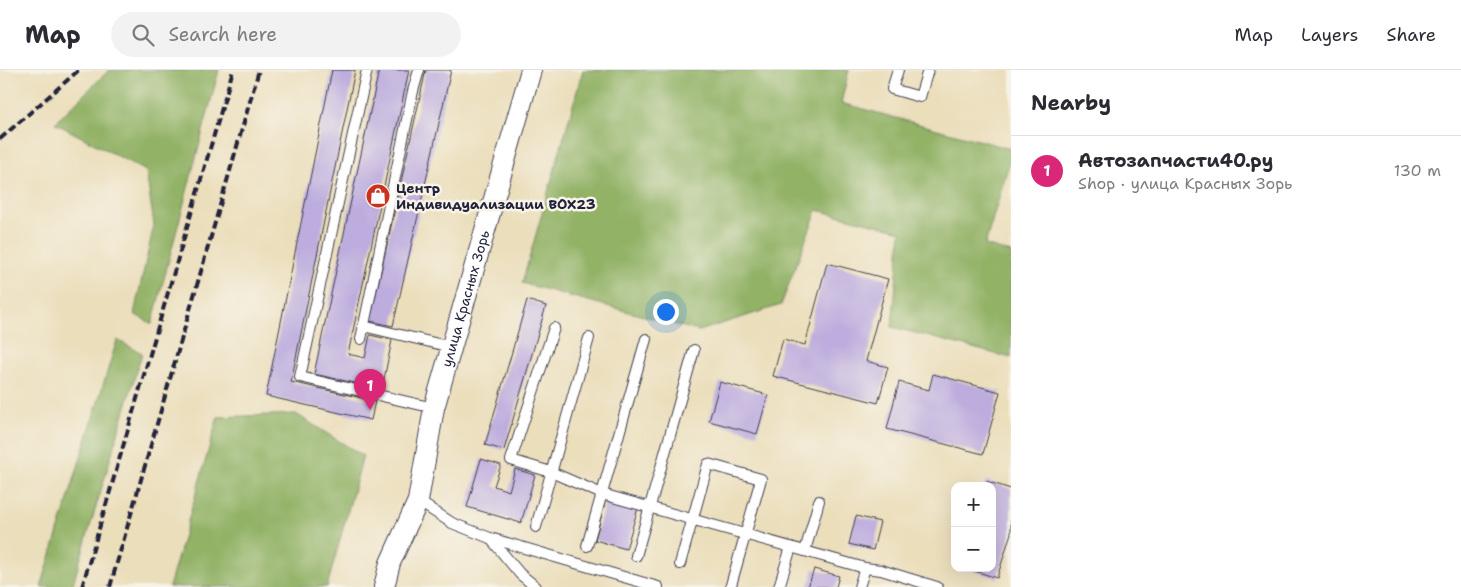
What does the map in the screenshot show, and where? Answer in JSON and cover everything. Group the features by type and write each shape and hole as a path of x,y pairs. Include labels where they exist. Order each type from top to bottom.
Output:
{"street":[{"name":"улица Красных Зорь","path":"384,587 390,563 418,501 434,408 531,70"}],"lane":[{"path":"367,70 300,378 434,408"},
{"path":"360,339 419,70"},
{"path":"898,70 892,89 920,97 928,70"},
{"path":"363,326 451,347"},
{"path":"554,328 510,460 551,472 602,494 937,587"},
{"path":"536,528 589,338"},
{"path":"587,546 646,338"},
{"path":"636,556 694,350"},
{"path":"680,564 708,464 761,479 731,585"},
{"path":"418,501 452,523 490,538 658,587"},
{"path":"805,551 819,501"},
{"path":"490,538 520,574 536,587"},
{"path":"779,587 791,547"},
{"path":"859,587 865,568"}],"green space":[{"path":"109,70 219,70 152,324 134,314 154,225 146,171 55,123"},
{"path":"583,70 849,70 841,103 1011,149 1011,157 985,245 1011,253 1011,358 892,327 901,231 817,210 781,305 699,331 522,283"},
{"path":"117,340 142,353 72,587 41,587"},
{"path":"296,414 363,456 327,587 169,587 218,417"}],"building":[{"path":"332,70 355,70 291,382 375,401 371,420 266,396"},
{"path":"379,70 409,70 348,354 365,358 370,335 392,340 382,389 314,374"},
{"path":"426,70 451,70 393,326 370,321"},
{"path":"827,263 888,279 866,361 888,367 878,403 773,376 783,339 805,345"},
{"path":"527,300 546,306 504,450 485,445"},
{"path":"933,374 1000,392 983,454 887,429 899,382 929,390"},
{"path":"720,382 768,395 757,434 709,421"},
{"path":"481,459 501,465 494,486 509,491 515,469 535,475 521,523 467,507"},
{"path":"996,484 1011,489 1011,533 997,578 978,572 996,572"},
{"path":"606,499 638,508 626,549 595,540"},
{"path":"856,516 880,522 873,550 849,544"},
{"path":"814,569 839,576 836,587 808,587"}],"railway":[{"path":"0,139 79,70"},
{"path":"82,587 233,70"},
{"path":"110,587 259,70"}],"place":[{"name":"Центр Индивидуализации BOX23","path":"378,196"},
{"name":"Автозапчасти40.ру","path":"370,410"}]}
